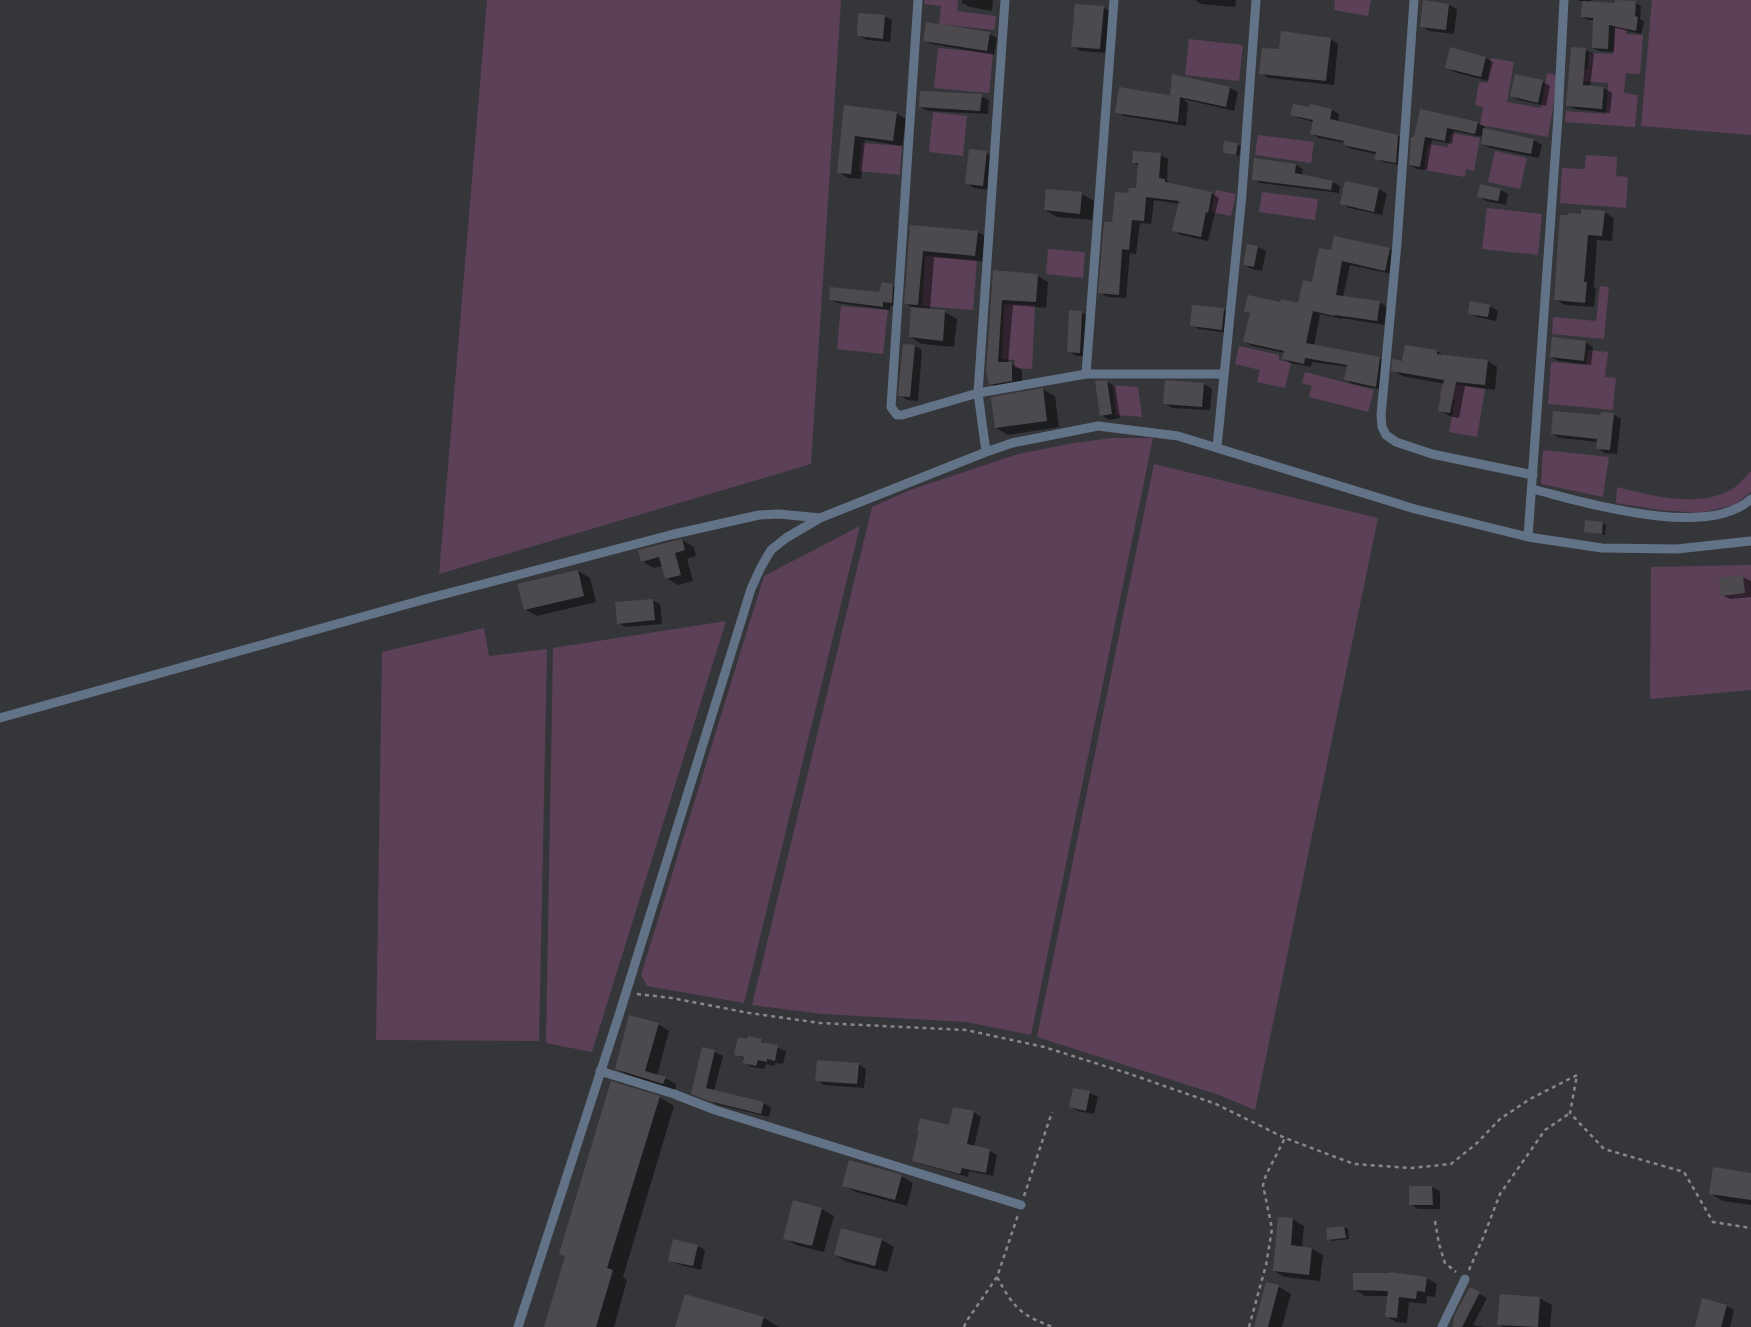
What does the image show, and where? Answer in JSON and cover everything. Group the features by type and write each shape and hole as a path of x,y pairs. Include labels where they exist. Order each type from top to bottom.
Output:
{"lane":[{"path":"918,0 891,407 897,415 978,392 1086,374 1224,374"},
{"path":"986,452 978,392 1004,0"},
{"path":"1086,374 1114,0"},
{"path":"1217,447 1242,194 1256,0"},
{"path":"1414,0 1396,243 1380,415 1382,427 1386,435 1396,442 1432,454 1533,475"},
{"path":"1528,537 1564,0"},
{"path":"518,1327 626,992 751,589 760,567 771,550 786,538 820,518 986,452 1012,443 1098,426 1178,436 1415,509 1528,537 1602,548 1677,549 1751,541"},
{"path":"1532,490 1630,513 1666,517 1711,515 1738,508 1751,499"},
{"path":"0,718 426,599 670,535 759,515 779,514 820,518"},
{"path":"600,1071 674,1094 715,1110 1021,1205"},
{"path":"1442,1327 1465,1279"}],"path":[{"path":"626,992 820,1023 966,1030 1044,1047 1216,1104 1285,1138 1354,1164 1411,1168 1451,1164 1476,1144 1500,1119 1530,1100 1577,1075 1570,1113 1545,1130 1500,1194 1484,1238 1465,1279 1445,1263 1435,1221"},
{"path":"964,1327 997,1277 1052,1112"},
{"path":"1570,1113 1604,1149 1684,1172 1713,1222 1751,1228"},
{"path":"1249,1327 1266,1265 1272,1228 1263,1185 1266,1174 1285,1138"},
{"path":"997,1277 1008,1297 1018,1309 1032,1319 1053,1327"}],"shaded area":[{"path":"487,0 841,0 811,464 439,574"},
{"path":"925,0 958,0 957,11 996,16 994,30 939,24 941,6 924,4"},
{"path":"1335,0 1371,0 1368,16 1334,10"},
{"path":"1652,0 1751,0 1751,135 1641,126"},
{"path":"1616,17 1627,18 1626,34 1643,35 1640,74 1626,73 1624,93 1638,95 1635,127 1565,122 1566,111 1606,114 1608,83 1569,80 1570,68 1588,69 1589,53 1613,54"},
{"path":"1189,39 1243,45 1239,81 1185,75"},
{"path":"938,48 993,53 989,93 934,88"},
{"path":"1491,58 1514,62 1507,102 1541,108 1547,73 1559,75 1548,137 1480,125 1483,107 1475,105 1479,82 1487,83"},
{"path":"933,112 967,116 963,156 929,152"},
{"path":"1451,133 1480,138 1474,171 1466,169 1465,177 1424,170 1428,144 1448,147"},
{"path":"1258,135 1314,142 1311,163 1255,155"},
{"path":"862,143 902,146 900,175 859,171"},
{"path":"1495,151 1527,158 1520,189 1488,182"},
{"path":"1586,155 1617,157 1616,176 1628,177 1626,208 1560,203 1562,168 1585,169"},
{"path":"1216,190 1236,194 1231,216 1211,212"},
{"path":"1262,192 1318,199 1315,220 1259,212"},
{"path":"1487,208 1542,214 1538,255 1482,249"},
{"path":"1048,249 1085,252 1083,278 1046,274"},
{"path":"925,256 977,260 973,310 922,306"},
{"path":"1600,286 1609,287 1604,339 1552,334 1553,317 1596,321"},
{"path":"1004,304 1035,305 1032,369 1014,368 1015,360 1002,359"},
{"path":"841,306 888,310 883,354 837,349"},
{"path":"1239,346 1279,355 1279,360 1291,363 1285,388 1257,382 1260,370 1235,364"},
{"path":"1588,350 1608,352 1605,377 1616,378 1613,410 1548,404 1551,362 1586,365"},
{"path":"1305,372 1374,390 1368,412 1309,397 1312,386 1302,383"},
{"path":"1443,382 1485,389 1477,437 1449,432 1455,400 1440,397"},
{"path":"1112,385 1138,387 1142,417 1116,415"},
{"path":"1112,438 1153,438 1031,1035 966,1022 822,1014 752,1005 872,507 910,490 1018,454"},
{"path":"1543,450 1609,457 1603,497 1541,484"},
{"path":"1154,464 1378,518 1255,1110 1219,1095 1037,1037"},
{"path":"1751,471 1751,492 1734,505 1700,513 1660,510 1616,503 1617,487 1674,499 1703,498 1718,495 1734,488"},
{"path":"860,526 744,1003 647,986 641,975 764,576"},
{"path":"1751,565 1751,690 1650,699 1651,567"},
{"path":"726,621 592,1052 546,1043 553,648"},
{"path":"484,628 489,656 547,649 539,1041 376,1040 382,652"}],"building":[{"path":"1423,0 1449,4 1446,30 1420,27"},
{"path":"1615,0 1636,1 1635,16 1638,17 1636,31 1609,25 1608,49 1592,48 1593,18 1581,17 1582,1 1615,3"},
{"path":"1075,4 1104,6 1100,49 1071,47"},
{"path":"858,13 885,15 883,39 857,36"},
{"path":"926,22 990,32 987,51 923,41"},
{"path":"1281,31 1331,38 1326,81 1259,74 1262,48 1279,49"},
{"path":"1450,47 1486,57 1481,77 1445,68"},
{"path":"1571,47 1586,48 1583,85 1604,87 1602,109 1566,106"},
{"path":"1172,74 1230,87 1226,107 1170,95"},
{"path":"1515,74 1543,80 1538,103 1510,96"},
{"path":"1119,87 1180,97 1178,122 1115,113"},
{"path":"920,91 982,94 980,111 919,107"},
{"path":"1293,104 1309,107 1310,104 1332,109 1330,119 1398,135 1396,163 1374,159 1376,152 1343,145 1344,141 1310,134 1313,120 1290,115"},
{"path":"844,105 897,112 893,141 855,136 851,174 837,173"},
{"path":"1420,109 1478,122 1475,134 1447,128 1445,141 1425,137 1420,167 1409,165 1411,137 1414,137"},
{"path":"1483,128 1534,139 1531,154 1481,144"},
{"path":"1224,141 1238,143 1236,155 1223,153"},
{"path":"969,149 987,151 983,186 965,184"},
{"path":"1133,151 1161,153 1159,178 1165,179 1165,182 1212,192 1208,213 1206,212 1201,237 1172,231 1179,201 1146,197 1144,221 1132,220 1129,250 1122,249 1119,295 1098,293 1104,222 1112,222 1115,192 1128,193 1129,188 1136,188 1138,163 1132,163"},
{"path":"1254,158 1296,164 1295,173 1333,181 1331,190 1252,180"},
{"path":"1345,181 1379,188 1374,212 1340,204"},
{"path":"1480,184 1501,189 1498,201 1477,197"},
{"path":"1046,189 1082,192 1080,214 1044,210"},
{"path":"1581,209 1605,211 1602,236 1588,235 1584,282 1587,282 1585,303 1554,300 1560,215 1568,215 1568,213 1581,214"},
{"path":"910,225 978,231 975,256 923,251 918,305 904,304"},
{"path":"1334,236 1390,248 1385,271 1342,261 1336,295 1380,301 1377,321 1334,316 1313,311 1306,343 1380,357 1376,387 1344,380 1347,365 1305,358 1304,364 1282,359 1284,351 1243,342 1250,313 1244,312 1248,295 1280,302 1281,299 1298,303 1303,280 1312,282 1319,248 1331,250"},
{"path":"1247,244 1258,246 1254,267 1243,265"},
{"path":"993,270 1038,274 1036,302 1002,300 998,362 1012,362 1012,381 989,385 986,374"},
{"path":"882,282 893,284 892,303 883,302 883,307 829,300 830,287 879,292"},
{"path":"1470,301 1490,305 1488,317 1468,314"},
{"path":"1192,305 1224,308 1222,330 1190,326"},
{"path":"911,307 945,310 943,341 909,337"},
{"path":"1069,310 1082,311 1080,353 1067,352"},
{"path":"1552,337 1586,341 1584,361 1550,357"},
{"path":"903,344 915,345 910,397 898,396"},
{"path":"1405,345 1437,350 1437,354 1488,360 1485,385 1456,382 1450,413 1438,411 1444,380 1391,371 1392,359 1402,361"},
{"path":"1107,380 1112,414 1100,416 1095,381"},
{"path":"1165,380 1204,383 1202,407 1163,404"},
{"path":"1043,388 1047,421 995,428 991,397"},
{"path":"1553,411 1600,415 1601,412 1614,413 1610,450 1596,449 1597,439 1551,434"},
{"path":"1585,520 1603,522 1602,534 1584,532"},
{"path":"682,539 685,550 675,553 681,575 665,579 659,557 641,562 638,550"},
{"path":"578,570 584,596 524,610 517,584"},
{"path":"1743,575 1745,593 1721,596 1719,578"},
{"path":"653,599 655,620 617,624 615,602"},
{"path":"629,1015 659,1023 645,1071 666,1077 663,1084 615,1069"},
{"path":"748,1036 762,1039 761,1042 778,1045 775,1061 767,1059 767,1062 758,1060 756,1066 743,1063 744,1057 734,1055 738,1037 747,1039"},
{"path":"702,1047 715,1050 706,1088 764,1102 761,1114 709,1101 691,1094"},
{"path":"817,1060 859,1063 857,1084 815,1081"},
{"path":"611,1081 660,1096 607,1268 613,1270 596,1327 544,1327 565,1256 559,1254"},
{"path":"1073,1088 1090,1091 1086,1111 1069,1107"},
{"path":"953,1107 974,1111 967,1144 990,1149 986,1173 962,1168 960,1174 912,1161 920,1118 949,1125"},
{"path":"849,1160 902,1175 895,1200 842,1186"},
{"path":"1713,1167 1751,1173 1751,1200 1709,1194"},
{"path":"1409,1186 1432,1186 1433,1205 1409,1205"},
{"path":"793,1200 822,1208 812,1246 783,1239"},
{"path":"1278,1217 1293,1218 1291,1245 1312,1248 1309,1275 1273,1271"},
{"path":"1344,1226 1346,1238 1327,1240 1326,1228"},
{"path":"841,1228 882,1239 875,1266 834,1255"},
{"path":"673,1239 698,1245 693,1266 668,1261"},
{"path":"1390,1272 1427,1277 1425,1292 1417,1291 1416,1299 1399,1297 1397,1318 1385,1317 1388,1291 1353,1290 1353,1273"},
{"path":"1266,1282 1279,1285 1268,1327 1254,1327"},
{"path":"1470,1287 1480,1292 1462,1327 1453,1327 1454,1316"},
{"path":"685,1294 764,1317 761,1327 675,1327"},
{"path":"1500,1294 1540,1297 1538,1327 1497,1325"},
{"path":"1702,1298 1727,1305 1721,1327 1695,1327"}]}
